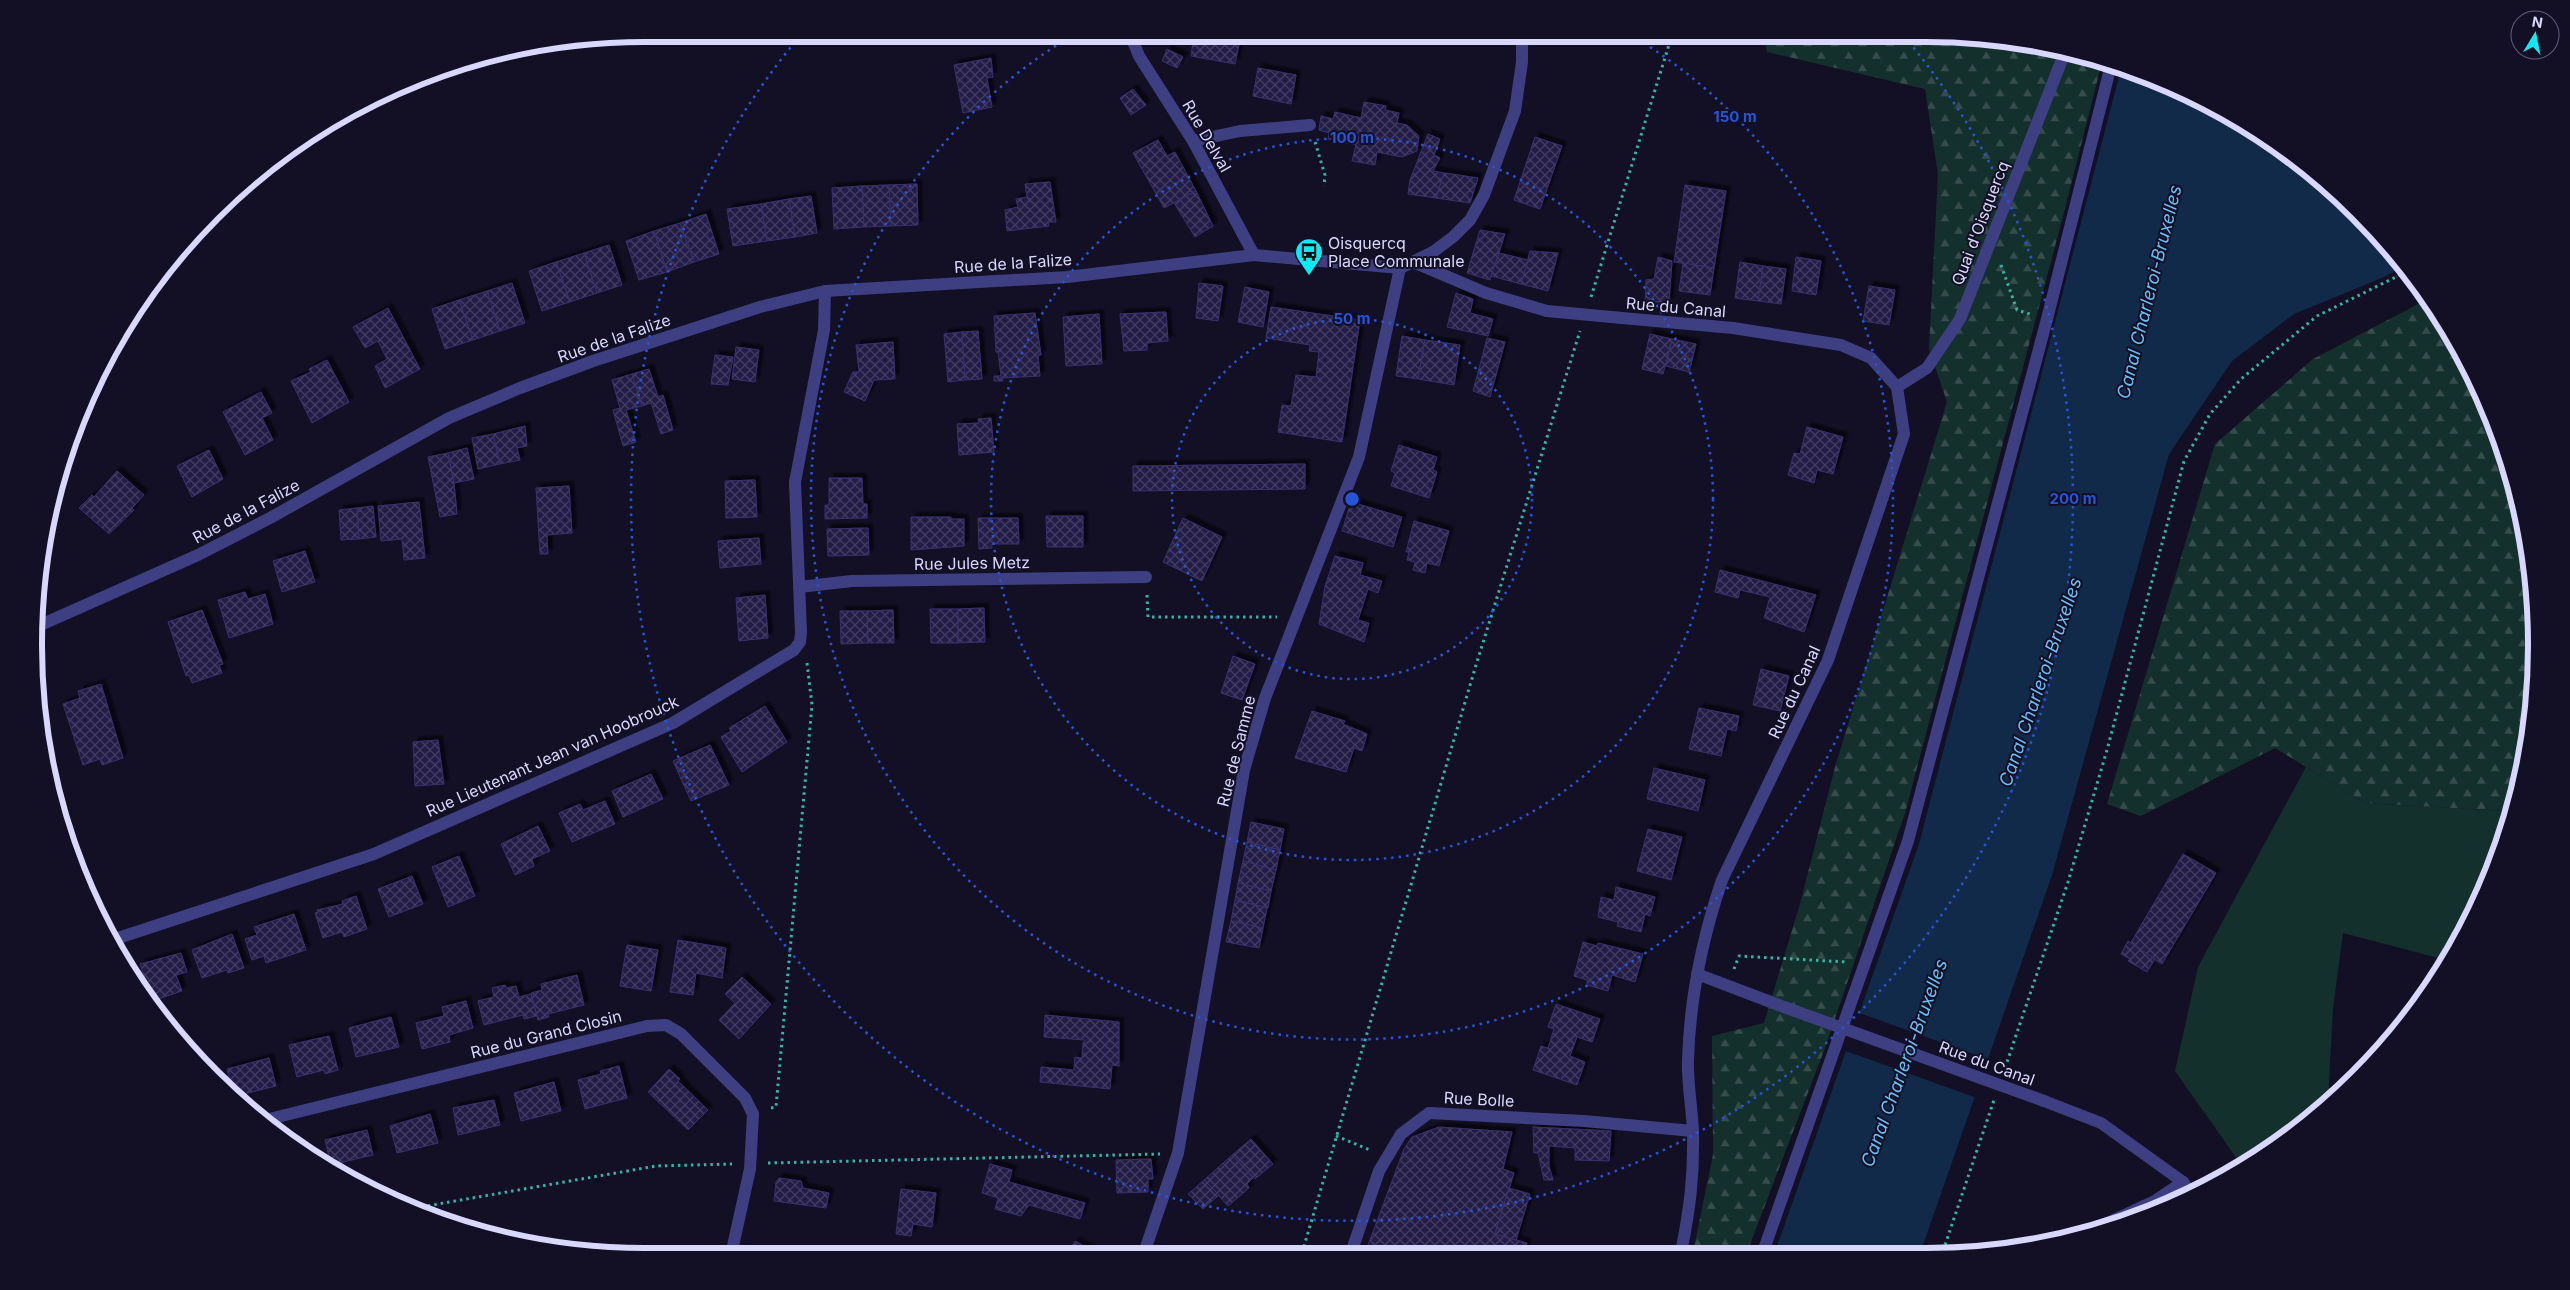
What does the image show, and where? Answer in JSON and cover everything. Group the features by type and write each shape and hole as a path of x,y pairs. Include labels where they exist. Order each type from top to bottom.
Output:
{"street":[{"name":"Rue Delval","path":"1133,42 1139,56 1193,141 1254,255"},
{"path":"1400,268 1433,252 1453,238 1470,220 1484,194 1515,111 1522,62 1522,42"},
{"name":"Quai d'Oisquercq","path":"1898,387 1927,368 1960,320 2062,59"},
{"path":"1764,1248 1908,841 2047,319 2109,71"},
{"path":"1193,141 1240,131 1310,125"},
{"name":"Rue de la Falize","path":"43,624 198,555 270,518 441,422 511,392 593,361 760,307 825,291 1067,277 1254,255 1400,268"},
{"name":"Rue du Canal","path":"1413,262 1486,293 1547,311 1733,328 1841,345 1871,358 1898,387 1904,434 1828,660 1722,880 1697,974 2101,1123 2186,1187"},
{"name":"Rue de Samme","path":"1146,1248 1178,1153 1244,770 1265,698 1295,617 1360,457 1400,268"},
{"path":"800,642 795,482 824,330 825,291"},
{"name":"Rue Jules Metz","path":"799,587 852,581 1146,577"},
{"name":"Rue Lieutenant Jean van Hoobrouck","path":"119,938 374,854 520,791 575,764 672,723 786,655 800,642"},
{"path":"1682,1248 1692,1202 1692,1131 1688,1059 1697,974"},
{"name":"Rue du Grand Closin","path":"272,1118 647,1026 666,1025 681,1034 745,1098 753,1114"},
{"name":"Rue Bolle","path":"1353,1248 1378,1171 1401,1134 1429,1113 1584,1121 1692,1131"},
{"path":"732,1248 750,1163 753,1114"},
{"path":"2138,1209 2186,1187"}],"path":[{"path":"1590,298 1670,42"},
{"path":"1310,125 1326,176 1324,186"},
{"path":"1991,237 2017,310 2047,319"},
{"path":"2004,1071 2068,882 2104,760 2184,461 2210,414 2241,378 2317,316 2400,275"},
{"path":"1303,1248 1476,666 1581,327"},
{"path":"1146,577 1148,618 1295,617"},
{"path":"753,1114 776,1107 812,705 806,657 800,642"},
{"path":"1728,986 1739,956 1865,963"},
{"path":"1943,1247 1997,1090"},
{"path":"1336,1136 1387,1157"},
{"path":"425,1206 656,1166 1178,1153"}],"green space":[{"path":"1765,42 1925,42 2004,48 2043,54 2100,69 1905,813 1825,1048 1749,1248 1694,1248 1713,1155 1712,1036 1764,1023 1800,904 1835,767 1947,402 1929,349 1938,174 1925,89 1767,52"},
{"path":"2421,303 2447,344 2482,414 2496,451 2516,527 2526,606 2528,645 2522,724 2516,763 2504,811 2365,803 2275,748 2141,816 2107,804 2215,444 2313,359"},
{"path":"2306,767 2365,803 2504,811 2482,876 2439,958 2343,933 2333,1008 2328,1092 2292,1123 2238,1160 2175,1071 2198,967"}],"water":[{"name":"Canal Charleroi-Bruxelles","path":"2120,74 2156,88 2191,105 2226,123 2260,144 2322,192 2351,219 2396,270 2294,314 2232,361 2169,454 2052,875 1922,1248 1776,1248 1919,844"}],"pier":[{"path":"1857,1012 1990,1060 1977,1098 1843,1050"}],"building":[{"path":"1193,42 1240,42 1235,64 1191,56"},
{"path":"1167,49 1183,57 1177,68 1162,61"},
{"path":"991,58 993,77 987,78 992,107 963,113 954,65"},
{"path":"1258,68 1296,75 1291,104 1253,96"},
{"path":"1133,89 1146,105 1131,115 1120,98"},
{"path":"1364,102 1386,106 1385,110 1399,113 1397,123 1407,125 1419,136 1417,151 1402,157 1377,152 1375,165 1352,161 1356,145 1328,139 1329,133 1319,130 1321,116 1333,119 1335,112 1361,118"},
{"path":"1428,134 1440,139 1434,155 1440,158 1433,171 1444,173 1436,198 1408,194 1410,180"},
{"path":"1535,137 1562,146 1540,209 1514,200"},
{"path":"1158,140 1167,156 1175,152 1196,191 1164,208 1133,153"},
{"path":"1444,173 1478,178 1470,203 1436,198"},
{"path":"1050,182 1056,222 1048,222 1049,226 1007,231 1005,210 1018,207 1016,199 1027,197 1025,184"},
{"path":"917,184 918,225 891,226 889,185"},
{"path":"889,185 891,226 864,227 862,186"},
{"path":"1685,185 1726,191 1714,268 1674,262"},
{"path":"862,186 864,227 834,229 832,188"},
{"path":"1196,191 1213,226 1195,237 1174,203"},
{"path":"811,196 817,233 795,237 789,199"},
{"path":"789,199 795,237 767,241 761,204"},
{"path":"761,204 767,241 733,246 727,209"},
{"path":"706,214 719,254 694,262 680,223"},
{"path":"680,223 694,262 667,272 654,231"},
{"path":"1480,230 1505,234 1490,280 1467,273"},
{"path":"654,231 667,272 639,280 626,241"},
{"path":"609,245 622,285 597,293 584,253"},
{"path":"1530,251 1558,253 1548,291 1521,284"},
{"path":"584,253 597,293 570,302 556,262"},
{"path":"1499,253 1528,260 1521,284 1491,276"},
{"path":"1658,257 1672,261 1669,302 1645,302 1646,280 1654,279"},
{"path":"1796,257 1821,261 1816,295 1792,291"},
{"path":"556,262 570,302 542,311 529,271"},
{"path":"1740,262 1763,266 1758,301 1735,298"},
{"path":"1683,263 1714,268 1710,295 1679,291"},
{"path":"1763,266 1786,269 1781,304 1758,301"},
{"path":"512,283 525,323 500,331 487,291"},
{"path":"1199,283 1223,286 1218,321 1196,318"},
{"path":"1869,286 1895,290 1889,325 1863,321"},
{"path":"1245,287 1269,292 1263,327 1238,322"},
{"path":"487,291 500,331 473,340 459,300"},
{"path":"1456,293 1473,299 1470,313 1493,319 1488,336 1447,327"},
{"path":"459,300 473,340 445,349 432,309"},
{"path":"1271,307 1360,320 1342,442 1278,432 1282,405 1291,406 1296,375 1316,377 1319,352 1309,351 1310,345 1266,338"},
{"path":"388,308 420,369 385,388 375,366 387,359 378,341 365,348 353,327"},
{"path":"1166,312 1168,341 1147,343 1147,350 1124,351 1120,314"},
{"path":"1035,313 1041,355 1038,355 1040,376 1002,378 1003,381 994,381 994,376 1001,376 998,352 996,352 994,316"},
{"path":"1099,314 1102,364 1066,366 1063,317"},
{"path":"978,331 982,379 965,380 962,332"},
{"path":"962,332 965,380 948,382 944,334"},
{"path":"1650,334 1672,339 1663,374 1642,369"},
{"path":"1402,336 1425,340 1418,379 1396,376"},
{"path":"1487,338 1505,342 1490,397 1473,391"},
{"path":"1672,339 1696,344 1689,372 1666,366"},
{"path":"1425,340 1460,345 1454,385 1418,379"},
{"path":"893,342 895,379 874,380 865,401 844,392 853,372 859,372 856,345"},
{"path":"736,347 759,350 755,382 732,379"},
{"path":"715,355 733,357 728,385 711,384"},
{"path":"327,360 349,402 312,423 291,381 311,372 309,369"},
{"path":"649,369 658,397 663,395 673,430 661,434 651,403 642,406 632,374"},
{"path":"632,374 642,406 626,410 636,442 623,446 613,410 620,408 612,380"},
{"path":"261,392 272,413 262,418 273,440 245,455 223,412"},
{"path":"991,418 994,452 959,455 957,424 979,423 978,419"},
{"path":"525,426 527,446 517,448 520,460 500,464 493,434"},
{"path":"1807,427 1843,437 1833,474 1817,470 1814,483 1788,475 1794,453 1800,454"},
{"path":"493,434 500,464 478,469 472,438"},
{"path":"1399,445 1437,457 1433,470 1437,472 1429,498 1391,486 1395,473 1391,471"},
{"path":"467,448 474,479 454,483 448,453"},
{"path":"209,450 223,479 192,497 177,466"},
{"path":"448,453 454,483 457,514 440,517 428,457"},
{"path":"1305,464 1305,489 1133,491 1133,466"},
{"path":"117,471 144,495 132,508 134,510 109,534 79,508 92,495 94,497"},
{"path":"829,478 862,478 863,504 867,504 867,518 825,519 825,505 829,505"},
{"path":"755,480 757,517 726,518 725,481"},
{"path":"569,486 572,533 547,535 548,554 540,554 536,488"},
{"path":"419,502 425,558 404,560 402,539 381,541 378,506"},
{"path":"1351,502 1402,517 1393,547 1342,531"},
{"path":"373,506 376,537 359,539 357,508"},
{"path":"357,508 359,539 341,540 339,510"},
{"path":"1046,516 1083,516 1083,547 1047,547"},
{"path":"911,517 951,517 951,519 964,519 964,546 911,550"},
{"path":"978,518 1018,518 1019,544 992,544 992,548 979,549"},
{"path":"1183,518 1222,537 1202,581 1163,562"},
{"path":"1414,521 1449,531 1439,566 1427,563 1425,573 1413,570 1415,562 1407,560 1409,552 1406,552"},
{"path":"868,528 869,555 828,556 827,529"},
{"path":"759,538 761,564 720,568 718,541"},
{"path":"305,551 315,582 282,592 273,561"},
{"path":"1335,556 1363,563 1360,575 1382,581 1378,593 1368,589 1358,620 1369,623 1364,642 1319,624 1325,586"},
{"path":"1720,570 1816,595 1804,632 1764,618 1770,597 1740,590 1738,598 1715,592"},
{"path":"245,592 248,599 265,594 273,624 229,638 218,600"},
{"path":"765,595 768,638 739,641 736,598"},
{"path":"984,608 985,642 958,643 958,609"},
{"path":"930,609 958,609 958,643 931,643"},
{"path":"202,610 223,664 219,665 222,673 192,683 189,675 186,676 168,622"},
{"path":"893,610 894,643 868,643 867,611"},
{"path":"840,611 867,611 868,643 841,644"},
{"path":"1233,656 1255,664 1242,700 1221,693"},
{"path":"1761,669 1789,676 1780,711 1753,705"},
{"path":"101,684 123,758 102,765 100,759 83,765 63,704 80,698 78,691"},
{"path":"765,706 787,742 742,772 721,737 731,731 729,728"},
{"path":"1699,708 1739,716 1736,731 1727,729 1721,756 1689,749"},
{"path":"1312,711 1345,721 1343,724 1367,734 1362,751 1354,748 1346,772 1295,758"},
{"path":"438,740 444,784 415,786 413,742"},
{"path":"710,745 729,785 691,801 673,761"},
{"path":"1654,768 1705,780 1698,811 1647,799"},
{"path":"651,774 663,799 623,817 612,791"},
{"path":"605,801 615,824 572,842 559,813 580,804 583,810"},
{"path":"1251,822 1284,829 1280,850 1247,842"},
{"path":"538,826 550,851 532,859 534,866 515,875 501,844"},
{"path":"1648,829 1682,837 1671,880 1637,871"},
{"path":"1247,842 1280,850 1276,870 1243,861"},
{"path":"2183,854 2216,873 2162,964 2130,944"},
{"path":"459,856 475,896 448,907 432,867"},
{"path":"1243,861 1276,870 1271,891 1238,883"},
{"path":"412,876 423,904 389,917 378,889"},
{"path":"1238,883 1271,891 1268,908 1235,900"},
{"path":"1616,887 1655,897 1650,916 1645,914 1641,932 1617,926 1618,922 1598,917 1601,897 1614,900"},
{"path":"356,896 367,929 344,937 342,932 323,938 315,913 318,912 317,910 343,904 342,901"},
{"path":"1235,900 1267,908 1263,928 1231,921"},
{"path":"294,914 306,950 266,963 264,956 252,960 245,939 257,935 254,927"},
{"path":"1231,921 1263,928 1259,948 1226,942"},
{"path":"232,934 244,968 228,973 227,970 202,978 192,950"},
{"path":"678,940 726,948 722,978 696,973 693,995 670,992"},
{"path":"2128,941 2155,959 2147,972 2128,961 2130,959 2121,954"},
{"path":"1583,942 1597,946 1598,943 1643,954 1635,982 1612,975 1608,991 1587,985 1587,980 1574,976"},
{"path":"627,945 658,950 651,991 620,986"},
{"path":"181,953 187,972 176,975 182,991 158,999 146,983 140,964"},
{"path":"577,975 584,1005 548,1014 549,1017 538,1020 531,993 542,990 541,984"},
{"path":"742,977 771,1004 739,1039 719,1020 735,1003 725,994"},
{"path":"505,985 506,988 516,986 519,997 531,994 537,1016 524,1019 523,1015 484,1025 478,1001 494,997 492,988"},
{"path":"466,1001 473,1028 449,1035 450,1042 422,1049 416,1023 444,1016 442,1007"},
{"path":"1556,1004 1600,1019 1592,1042 1577,1037 1570,1056 1585,1062 1577,1085 1533,1070 1541,1046 1548,1048 1554,1029 1548,1027"},
{"path":"1045,1015 1119,1022 1119,1066 1112,1065 1110,1089 1040,1082 1041,1067 1074,1070 1075,1057 1082,1058 1083,1042 1085,1042 1085,1040 1044,1037"},
{"path":"391,1017 399,1047 356,1057 349,1028"},
{"path":"329,1036 338,1070 325,1074 324,1070 297,1077 289,1045"},
{"path":"269,1058 276,1086 244,1094 230,1081 227,1069"},
{"path":"619,1066 627,1098 585,1109 578,1080 601,1074 600,1071"},
{"path":"669,1069 680,1079 678,1081 708,1110 688,1130 648,1092"},
{"path":"554,1082 561,1111 521,1121 514,1093"},
{"path":"494,1100 500,1125 458,1135 453,1108"},
{"path":"430,1114 438,1143 397,1153 390,1126"},
{"path":"1439,1127 1512,1132 1503,1169 1514,1173 1495,1234 1527,1243 1525,1248 1367,1248 1404,1149 1412,1137"},
{"path":"1533,1127 1611,1131 1609,1161 1575,1160 1575,1148 1549,1146 1549,1166 1553,1180 1544,1180 1538,1153 1534,1153"},
{"path":"367,1130 373,1155 338,1163 329,1158 325,1140"},
{"path":"1251,1139 1273,1164 1255,1179 1232,1155"},
{"path":"1232,1155 1253,1178 1247,1184 1249,1188 1228,1206 1204,1180"},
{"path":"1151,1159 1153,1179 1148,1179 1148,1192 1117,1193 1116,1160"},
{"path":"990,1164 1012,1170 1009,1182 1085,1203 1080,1219 1029,1205 1021,1216 995,1209 998,1198 982,1193"},
{"path":"779,1178 801,1181 803,1188 829,1193 826,1208 774,1201 776,1182"},
{"path":"1204,1180 1219,1195 1203,1209 1188,1194"},
{"path":"1509,1188 1530,1194 1516,1240 1495,1234"},
{"path":"901,1189 936,1193 932,1227 913,1224 911,1236 896,1234"},
{"path":"1075,1241 1087,1248 1071,1248"}],"place":[{"name":"Oisquercq Place Communale","path":"1309,276"}]}
